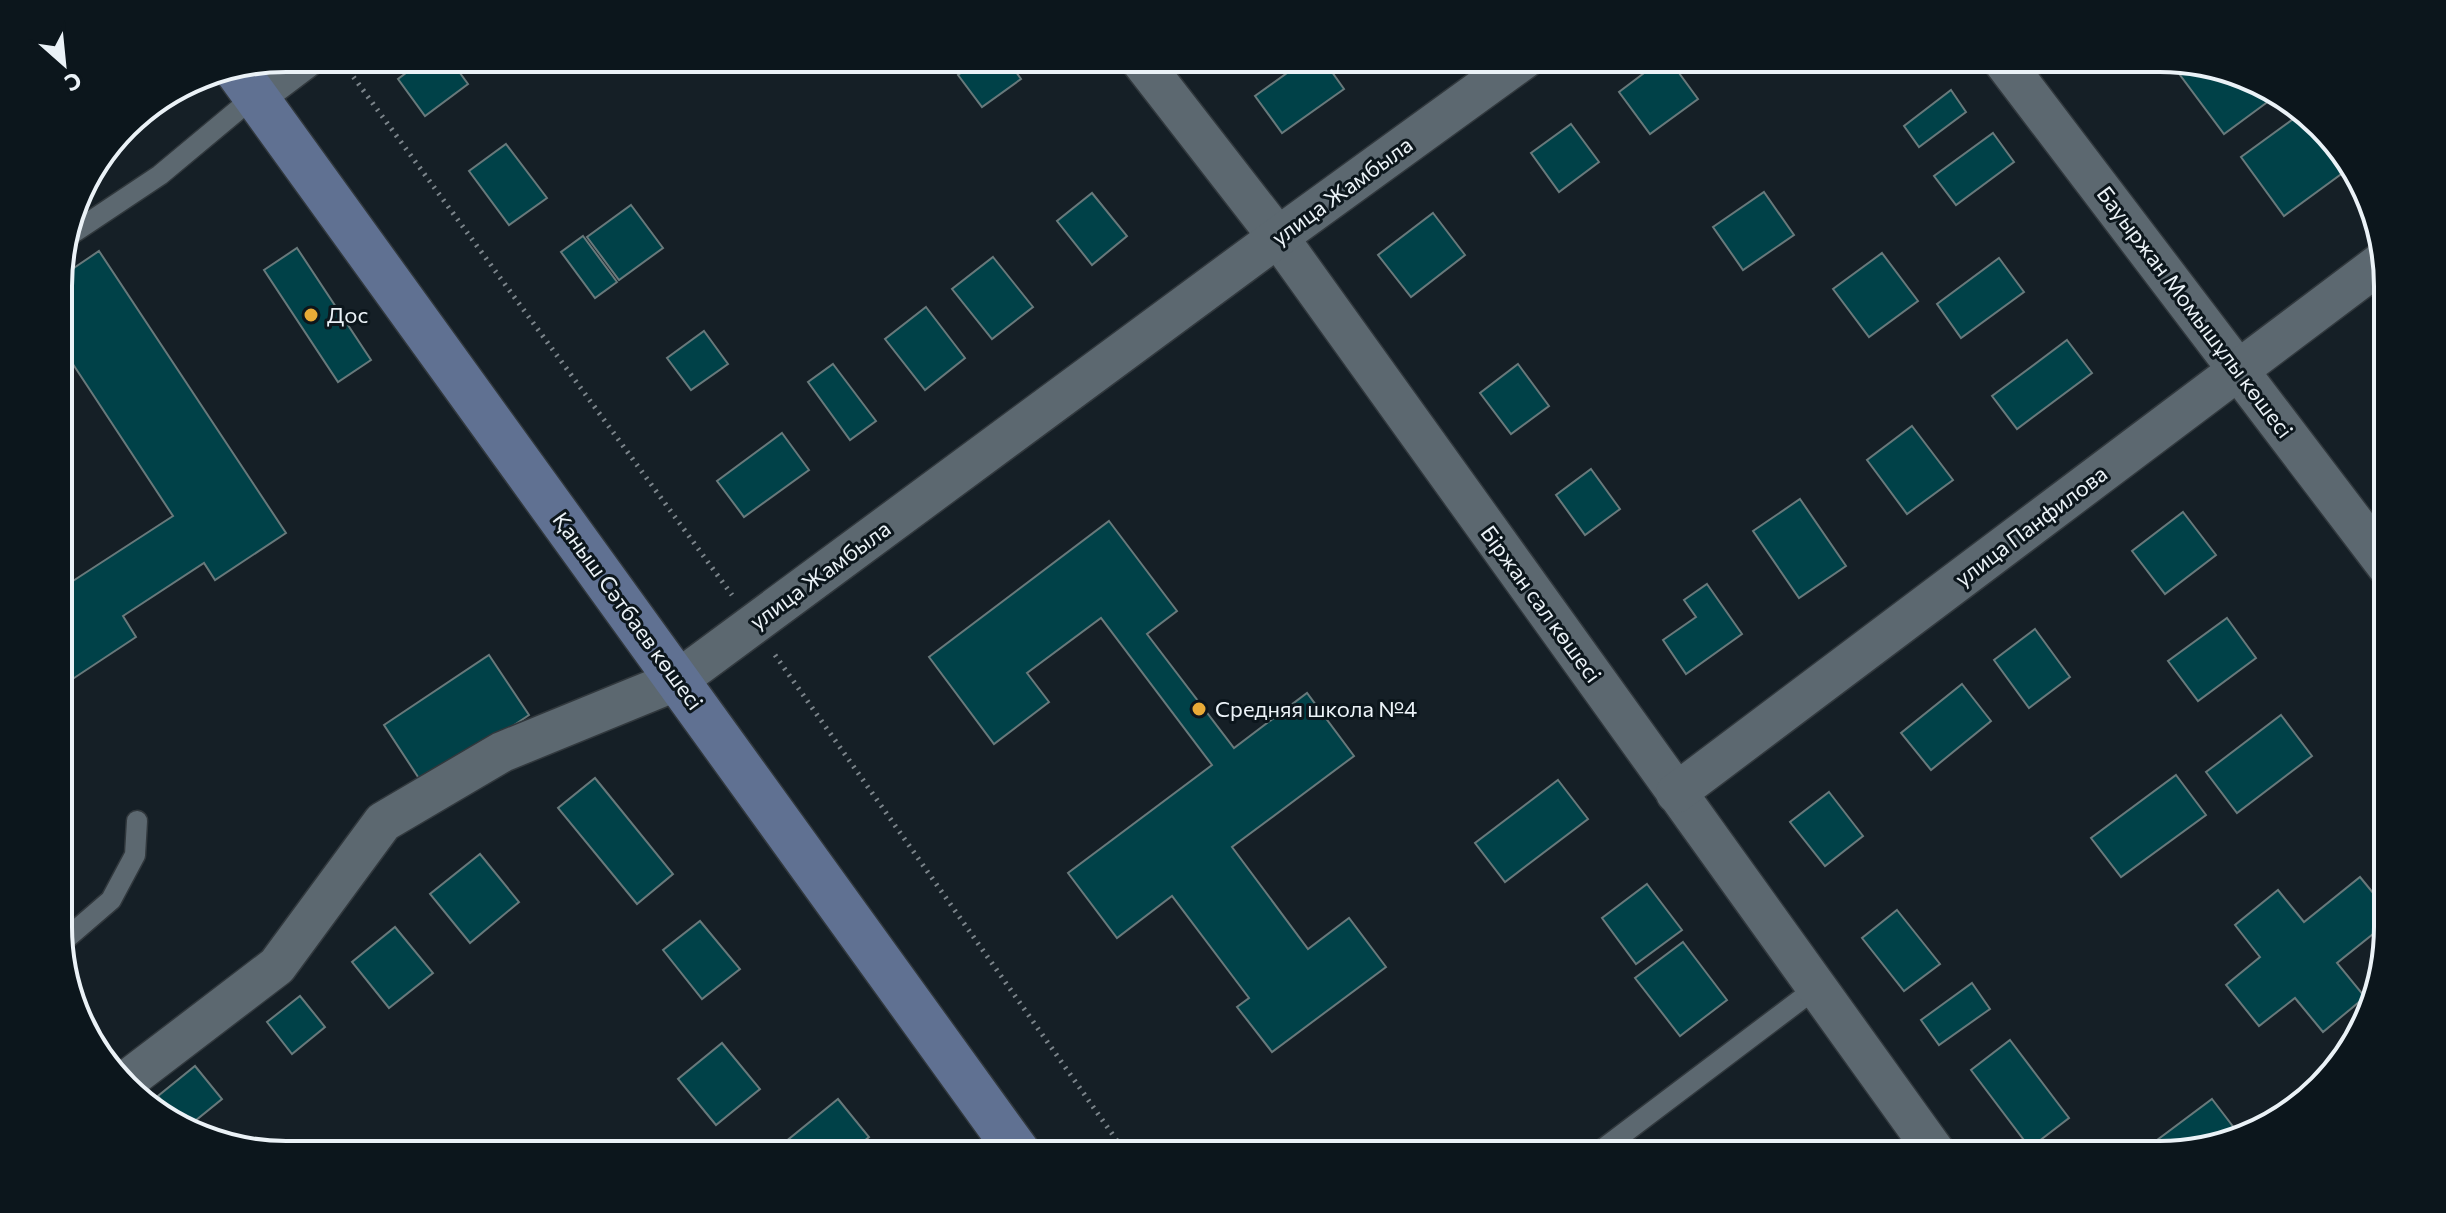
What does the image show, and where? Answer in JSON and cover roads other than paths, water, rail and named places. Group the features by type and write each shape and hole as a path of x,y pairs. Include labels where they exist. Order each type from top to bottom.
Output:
{"street":[{"name":"Біржан сал көшесі","path":"1150,72 1278,237 1927,1141"},
{"name":"улица Жамбыла","path":"133,1076 277,966 383,822 502,752 678,680 1506,72"},
{"name":"Бауыржан Момышұлы көшесі","path":"2012,72 2374,549"},
{"path":"246,81 265,73"},
{"name":"Қаныш Сәтбаев көшесі","path":"246,81 1010,1141"},
{"name":"улица Панфилова","path":"1676,793 2373,269"}],"lane":[{"path":"79,229 160,175 246,81"},
{"path":"72,933 111,900 135,855 137,821"},
{"path":"1614,1141 1816,988"}],"place":[{"name":"Дос","path":"311,315"},
{"name":"Средняя школа №4","path":"1199,709"}]}
